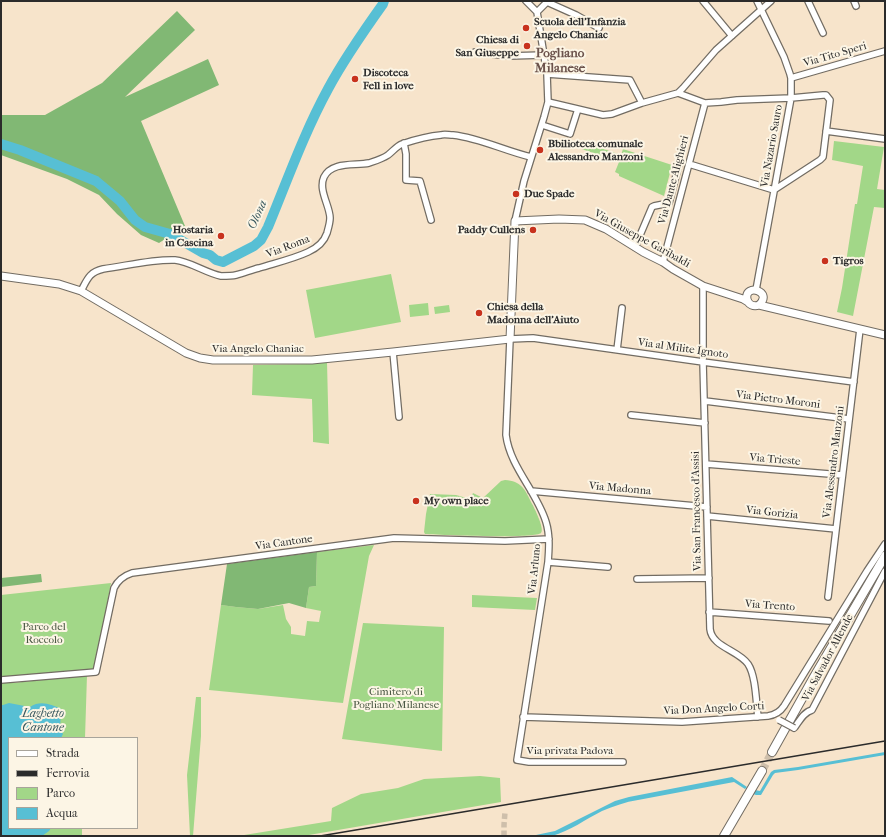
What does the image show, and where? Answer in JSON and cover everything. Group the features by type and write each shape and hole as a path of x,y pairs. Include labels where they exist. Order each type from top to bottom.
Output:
{"main road":[{"path":"772,752 885,556"},
{"path":"724,836 762,771"}],"street":[{"path":"510,339 515,221 524,181 548,102 547,74 537,12 526,1"},
{"path":"703,1 732,36"},
{"name":"Via Nazario Sauro","path":"754,290 774,190 790,98 791,78 784,57 757,1"},
{"path":"548,102 603,115 612,114 678,92 716,50 772,1"},
{"path":"808,1 823,33"},
{"path":"537,12 548,2 576,14 599,28"},
{"name":"Via Tito Speri","path":"791,78 885,51"},
{"path":"475,52 510,56 544,55"},
{"path":"547,74 630,80 642,103"},
{"path":"678,92 705,103 823,95 828,97 830,102 822,159 774,190 689,164"},
{"name":"Via Dante Alighieri","path":"663,262 705,103"},
{"path":"542,125 570,134 578,109"},
{"path":"826,131 885,139"},
{"name":"Via Roma","path":"81,290 89,275 103,269 154,261 176,260 221,276 235,275 308,252 318,246 325,238 328,228 330,217 323,192 324,176 330,170 339,167 350,164 365,164 376,161 387,155 400,144 442,134 477,140 532,157"},
{"path":"404,143 406,154 406,180 420,181 431,220"},
{"path":"635,247 652,207 669,203 680,160"},
{"name":"Via Giuseppe Garibaldi","path":"515,221 559,219 585,220 606,229 702,286 743,299 751,305 754,306 761,302 778,309 885,335"},
{"name":"Via Angelo Chaniac","path":"1,276 59,284 81,290 173,346 193,356 213,360 312,360 510,339"},
{"name":"Via San Francesco d'Assisi","path":"702,286 710,629 713,638 717,642 741,657 750,668 753,678 758,717"},
{"path":"748,302 747,298 754,290 762,293 761,302"},
{"name":"Via Giuseppe Garibaldi","path":"730,296 743,295 754,290"},
{"path":"617,350 622,308"},
{"name":"Via Alessandro Manzoni","path":"828,597 860,329"},
{"name":"Via al Milite Ignoto","path":"510,339 534,338 854,382"},
{"name":"Via Arluno","path":"510,339 506,442 511,455 546,522 549,539 548,562 517,760"},
{"path":"393,352 399,417"},
{"name":"Via Pietro Moroni","path":"705,401 849,419"},
{"path":"631,415 705,423"},
{"name":"Via Trieste","path":"706,464 842,475"},
{"name":"Via Madonna","path":"531,491 707,507"},
{"name":"Via Gorizia","path":"707,516 836,529"},
{"name":"Via Cantone","path":"1,680 96,672 114,588 119,580 132,573 394,538 505,541 549,539"},
{"name":"Via Don Angelo Corti","path":"523,717 682,722 758,717 775,714 784,706 885,544"},
{"path":"548,562 608,567"},
{"name":"Via Salvador Allende","path":"775,714 779,720 794,728 804,714 807,711 812,710 885,571"},
{"path":"637,579 708,578"},
{"name":"Via Trento","path":"709,612 830,621"},
{"name":"Via privata Padova","path":"517,760 529,762 623,762"}],"green space":[{"path":"177,11 195,30 125,97 208,59 219,85 141,121 185,226 159,243 141,235 117,214 99,195 67,179 1,155 1,115 45,115 102,83"},
{"path":"578,140 621,155 623,149 672,165 664,196 619,176 619,174 615,172 619,162 576,147"},
{"path":"834,141 884,147 877,189 885,190 885,208 874,207 853,316 837,312 855,204 857,204 863,166 832,160"},
{"path":"391,274 401,322 315,338 306,290"},
{"path":"428,303 429,315 410,317 409,305"},
{"path":"449,305 450,312 435,314 434,307"},
{"path":"327,362 329,444 313,442 312,399 252,395 253,365 311,364"},
{"path":"505,480 519,484 527,493 539,518 542,527 541,533 522,536 425,534 426,514 430,494 456,495 470,499 473,493 483,498 501,481"},
{"path":"374,545 369,556 343,703 209,690 221,605 258,609 283,605 286,619 291,627 291,634 305,636 307,621 319,622 321,611 306,608 309,587 316,586 317,552"},
{"path":"317,552 316,586 309,587 306,608 289,603 258,609 221,605 227,564"},
{"path":"41,574 42,582 1,587 1,578"},
{"name":"Parco del Roccolo","path":"111,583 95,669 12,682 87,675 85,737 8,737 8,829 82,829 82,836 1,836 1,595"},
{"path":"472,595 537,598 535,610 472,607"},
{"name":"Cimitero di Pogliano Milanese","path":"363,623 444,627 442,751 342,739"},
{"path":"196,697 201,697 201,736 193,836 190,836 187,775"},
{"path":"480,776 500,778 501,802 303,836 238,836 331,821 332,808 361,794 398,788 424,779"}],"water":[{"name":"Laghetto Cantone","path":"9,703 30,707 42,703 61,709 60,729 63,734 62,737 8,737 8,829 50,829 42,836 1,836 1,705"},
{"path":"885,752 885,755 775,773 761,795 753,794 755,790 760,791 771,772 774,770"},
{"path":"732,777 747,787 745,789 734,782 633,801 602,811 572,828 552,836 509,836 536,835 555,831 615,801 629,797"}],"waterway":[{"name":"Olona","path":"1,144 20,150 96,181 120,201 135,220 145,227 170,234 203,253 210,255 216,260 223,262 254,246 261,240 268,227 296,157 319,106 341,67 384,1"}],"tunnel":[{"path":"762,771 772,752"},
{"path":"504,836 505,812"}],"railway":[{"path":"320,836 885,741"}],"place":[{"name":"Scuola dell'Infanzia Angelo Chaniac","path":"526,28"},
{"name":"Chiesa di San Giuseppe","path":"527,46"},
{"name":"Discoteca Fell in love","path":"355,79"},
{"name":"Bbilioteca comunale Alessandro Manzoni","path":"540,150"},
{"name":"Due Spade","path":"516,194"},
{"name":"Paddy Cullens","path":"533,230"},
{"name":"Hostaria in Cascina","path":"221,236"},
{"name":"Tigros","path":"825,261"},
{"name":"Chiesa della Madonna dell'Aiuto","path":"479,313"},
{"name":"My own place","path":"416,501"}],"district":[{"name":"Pogliano Milanese","path":"560,62"}]}
